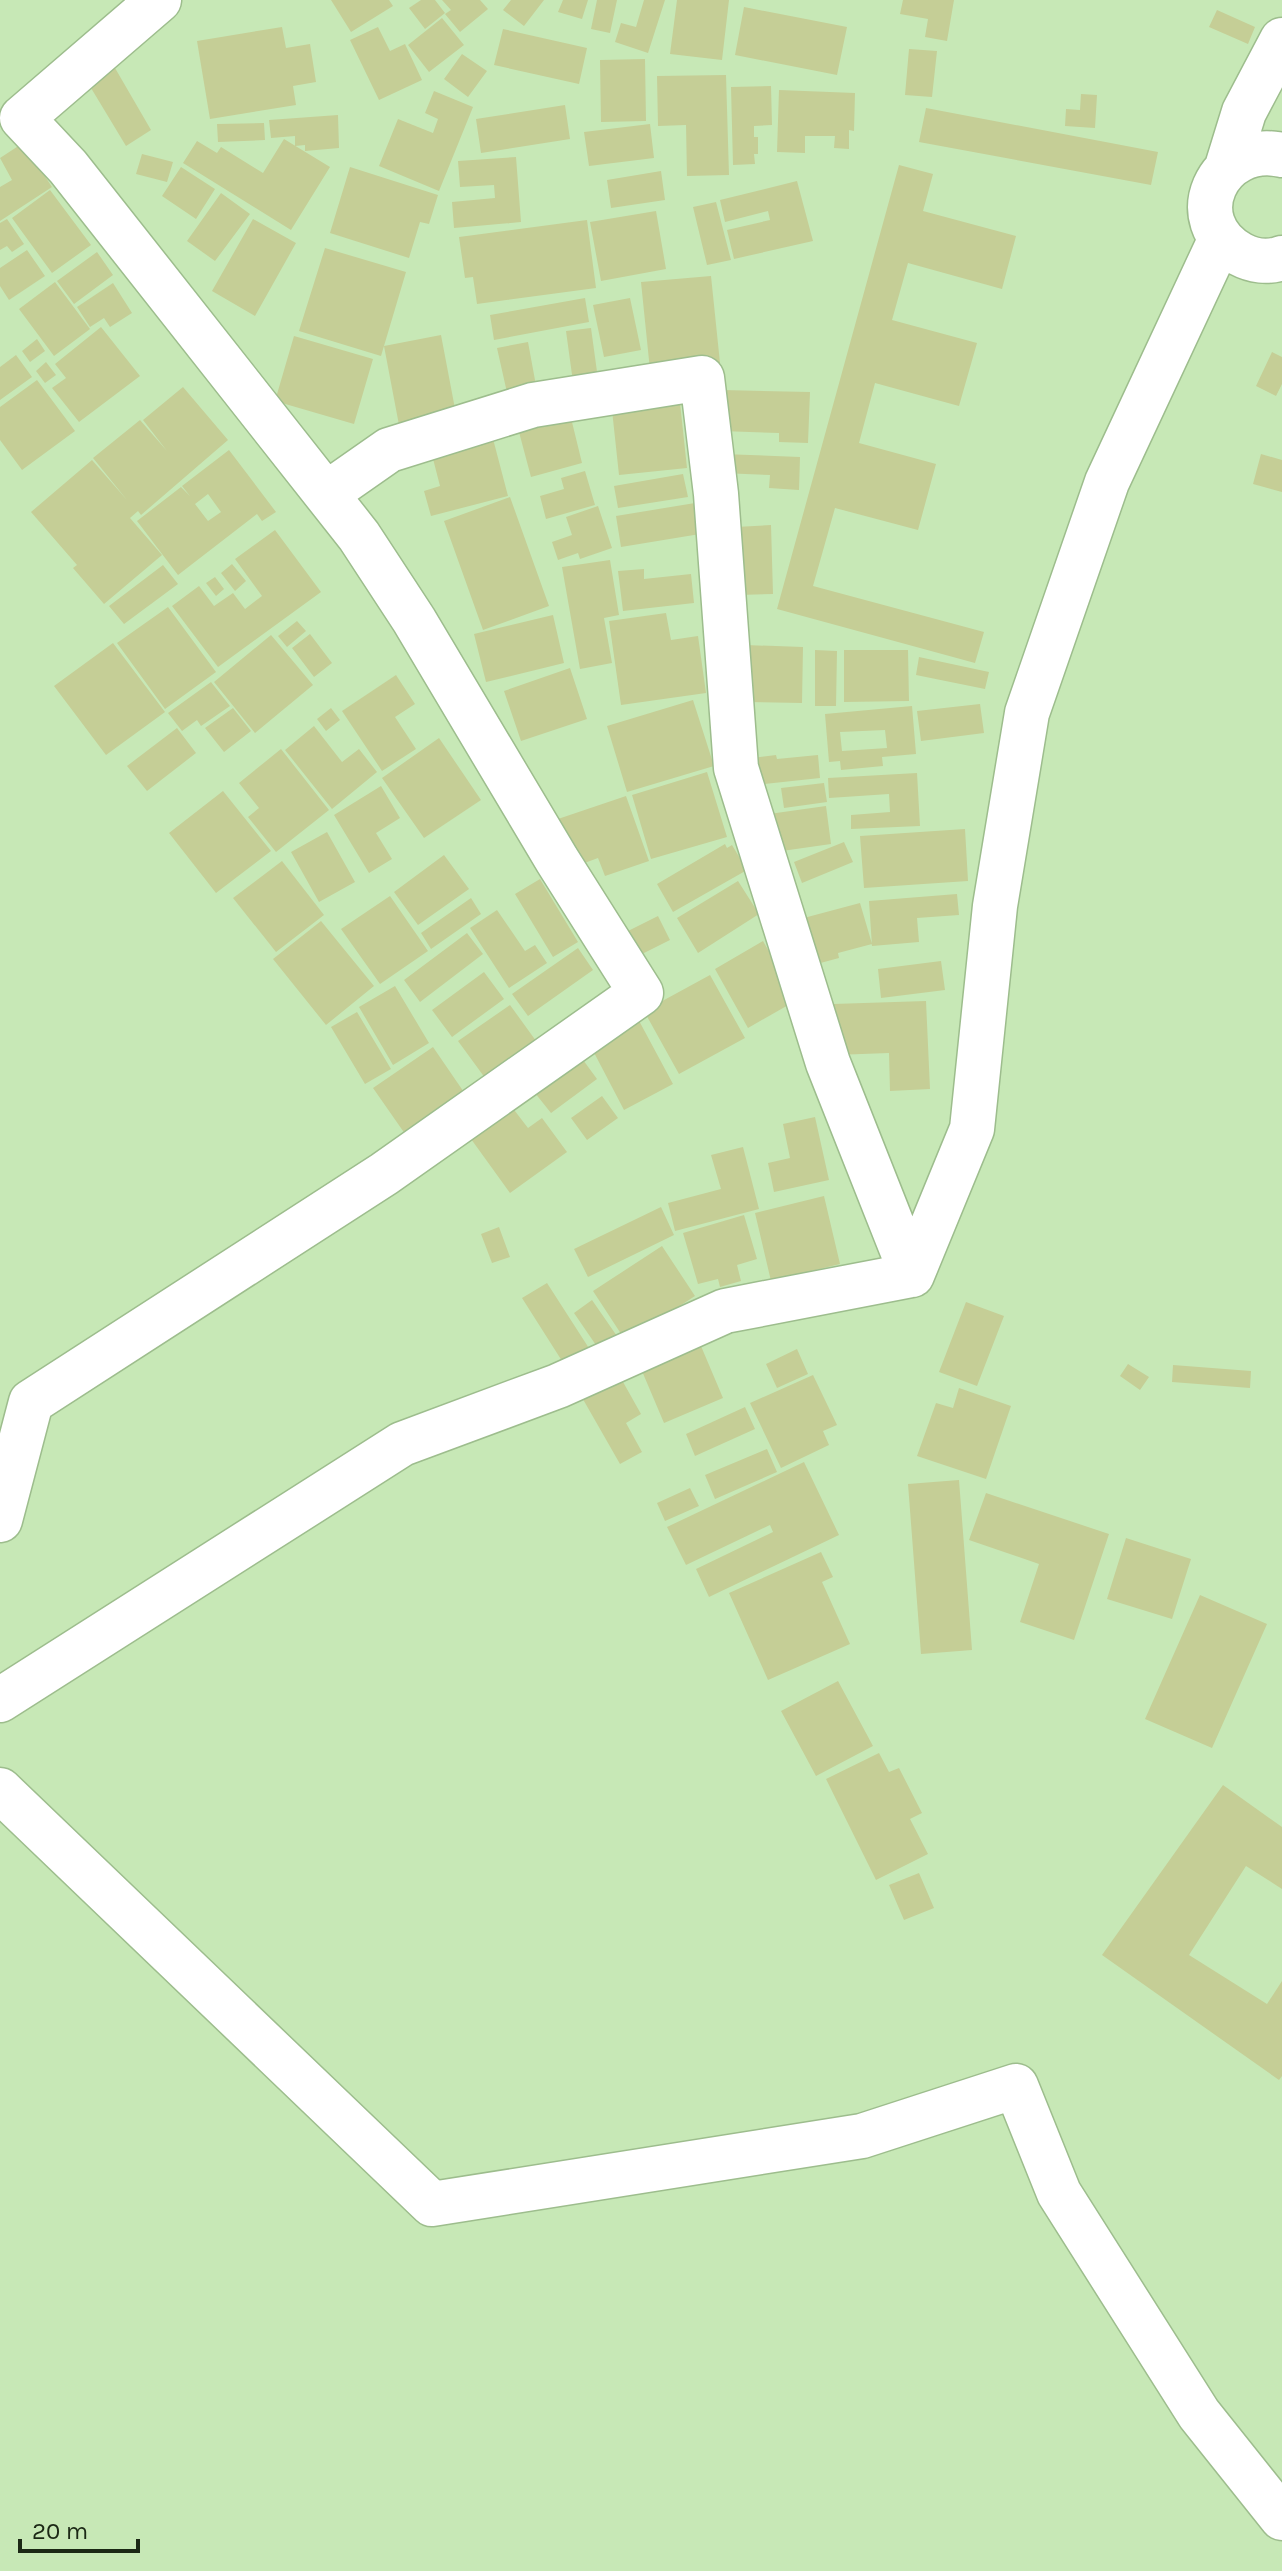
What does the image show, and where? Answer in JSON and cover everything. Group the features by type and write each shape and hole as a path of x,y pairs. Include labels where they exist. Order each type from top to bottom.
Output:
{"street":[{"path":"0,1520 31,1402 384,1174 641,993 557,860 414,620 359,536 68,167 11,112 159,0"},
{"path":"1227,167 1244,112 1282,40"},
{"path":"1282,155 1255,153 1227,167 1217,179 1210,209 1221,238 1245,257 1260,261 1282,258"},
{"path":"912,1275 972,1129 995,906 1027,713 1107,482 1221,238"},
{"path":"326,494 389,450 533,405 702,378 716,494 736,768 828,1063 912,1275"},
{"path":"0,1700 402,1444 558,1386 725,1311 912,1275"},
{"path":"0,1790 432,2204 862,2136 1016,2086 1059,2193 1199,2414 1282,2518"}],"building":[{"path":"331,0 389,0 393,6 351,32"},
{"path":"421,0 435,0 445,13 425,29 409,8"},
{"path":"442,0 480,0 488,9 460,32 445,14 451,10"},
{"path":"511,0 544,0 524,26 503,10"},
{"path":"563,0 588,0 582,19 558,12"},
{"path":"597,0 617,0 610,33 591,29"},
{"path":"644,0 665,0 648,53 615,42 621,23 636,27"},
{"path":"677,0 729,0 722,60 670,54"},
{"path":"903,0 954,0 947,41 925,37 928,19 900,14"},
{"path":"744,7 847,27 837,75 735,55"},
{"path":"1217,10 1255,27 1248,44 1209,27"},
{"path":"442,18 464,45 429,72 408,45"},
{"path":"282,27 286,48 310,44 316,82 293,86 296,105 210,119 197,41"},
{"path":"378,27 390,51 405,44 422,80 379,100 350,40"},
{"path":"503,29 587,48 579,84 494,65"},
{"path":"909,49 937,51 932,97 905,95"},
{"path":"462,54 487,71 468,97 444,79"},
{"path":"645,59 646,121 601,122 600,60"},
{"path":"115,68 151,130 126,146 88,83"},
{"path":"726,75 729,175 687,176 686,125 658,126 657,76"},
{"path":"771,86 772,125 754,126 754,137 758,137 755,164 733,165 731,87"},
{"path":"779,90 855,93 854,131 849,130 849,149 834,148 835,136 805,136 805,153 777,152"},
{"path":"434,91 473,107 439,191 379,166 398,119 433,133 438,119 425,113"},
{"path":"1081,94 1097,95 1095,128 1065,126 1066,109 1080,110"},
{"path":"565,105 570,139 481,153 476,119"},
{"path":"926,108 1158,152 1151,185 919,142"},
{"path":"338,115 339,148 305,151 305,145 295,146 295,136 271,138 269,120"},
{"path":"264,123 265,140 218,142 217,124"},
{"path":"650,124 654,158 589,166 584,132"},
{"path":"284,139 330,167 291,230 183,163 197,141 217,153 221,147 263,173"},
{"path":"23,143 52,187 0,221 0,187 12,180 0,158"},
{"path":"142,154 173,162 167,182 136,174"},
{"path":"516,157 521,222 454,228 452,202 495,198 494,185 460,187 458,161"},
{"path":"899,165 933,174 923,211 1016,236 1002,289 908,263 892,320 977,343 959,406 875,383 859,443 936,464 918,530 835,508 813,586 984,632 975,663 777,609"},
{"path":"181,167 215,189 196,219 162,196"},
{"path":"350,167 438,195 429,224 420,222 409,258 330,233"},
{"path":"661,171 665,200 611,208 607,180"},
{"path":"797,181 813,241 734,259 727,230 770,220 768,211 725,222 720,200"},
{"path":"50,190 91,245 52,273 12,218"},
{"path":"221,193 250,214 215,261 187,241"},
{"path":"716,202 731,260 707,265 693,207"},
{"path":"656,211 666,269 601,281 590,222"},
{"path":"7,219 24,244 12,252 7,246 0,250 0,223"},
{"path":"253,219 296,243 255,316 212,291"},
{"path":"587,220 596,288 477,304 473,277 465,278 459,237"},
{"path":"325,248 406,272 381,356 299,331"},
{"path":"27,250 45,276 9,300 0,286 0,268"},
{"path":"97,252 113,275 74,304 57,281"},
{"path":"711,276 720,363 650,370 641,282"},
{"path":"55,282 90,329 54,356 19,309"},
{"path":"113,283 132,313 110,327 104,318 90,327 77,307"},
{"path":"585,298 589,322 494,340 490,315"},
{"path":"630,298 641,350 604,357 593,305"},
{"path":"101,327 140,376 79,422 52,388 66,378 55,364"},
{"path":"591,328 598,379 573,382 566,331"},
{"path":"441,335 456,414 399,425 384,346"},
{"path":"294,336 373,359 354,424 275,401"},
{"path":"37,339 45,351 30,362 22,351"},
{"path":"528,342 537,391 508,397 497,348"},
{"path":"1272,352 1282,357 1282,384 1276,396 1256,386"},
{"path":"16,355 32,377 0,400 0,367"},
{"path":"46,362 56,375 45,383 36,371"},
{"path":"37,380 75,431 22,470 0,440 0,407"},
{"path":"183,387 228,440 141,515 138,511 130,518 162,555 104,604 73,568 77,565 31,512 92,460 127,500 93,458 140,420 167,451 143,420"},
{"path":"722,390 810,392 808,443 779,442 779,433 721,431"},
{"path":"680,403 687,468 619,475 612,410"},
{"path":"571,418 582,463 531,477 519,432"},
{"path":"492,435 508,496 431,516 424,491 440,486 431,451"},
{"path":"229,450 276,512 262,521 257,514 178,575 137,521 181,487 190,496 182,486","holes":["208,494 221,512 208,521 195,504"]},
{"path":"722,454 800,457 799,490 769,488 770,475 721,473"},
{"path":"1261,454 1282,460 1282,492 1253,484"},
{"path":"585,471 595,505 546,519 540,496 564,489 561,478"},
{"path":"683,474 688,497 618,508 614,486"},
{"path":"510,497 549,606 483,630 444,521"},
{"path":"695,503 700,534 621,547 616,516"},
{"path":"598,506 612,548 580,559 578,553 558,560 552,542 572,535 566,517"},
{"path":"771,525 773,594 738,595 736,527"},
{"path":"275,530 321,592 218,667 172,606 199,586 214,606 233,593 245,609 262,596 235,559"},
{"path":"610,560 619,615 604,618 612,663 580,669 562,567"},
{"path":"232,564 246,581 235,591 221,573"},
{"path":"163,565 178,584 124,624 109,606"},
{"path":"644,569 644,579 691,574 694,603 623,611 618,571"},
{"path":"215,577 224,589 216,596 206,583"},
{"path":"168,607 216,672 165,709 117,643"},
{"path":"666,613 671,640 698,636 706,693 621,705 609,621"},
{"path":"553,615 564,663 486,682 474,634"},
{"path":"297,621 306,631 287,647 278,636"},
{"path":"310,634 332,663 314,677 292,648"},
{"path":"271,635 313,685 255,733 214,682"},
{"path":"113,643 165,712 106,755 54,686"},
{"path":"745,645 803,647 802,703 743,702"},
{"path":"815,650 837,651 836,706 815,706"},
{"path":"844,650 908,650 909,701 844,702"},
{"path":"919,657 989,672 985,689 916,675"},
{"path":"570,668 587,719 521,741 504,691"},
{"path":"396,675 415,704 395,717 416,749 382,771 342,711"},
{"path":"211,682 230,706 201,726 197,720 182,731 168,713"},
{"path":"693,700 714,766 627,792 607,726"},
{"path":"980,704 984,733 921,741 917,711"},
{"path":"912,706 916,754 882,757 883,766 841,770 840,761 829,762 825,714","holes":["885,730 887,748 842,751 840,732"]},
{"path":"233,708 251,731 224,752 205,728"},
{"path":"331,708 340,720 326,731 317,719"},
{"path":"314,726 342,762 359,749 377,772 332,809 285,750"},
{"path":"177,728 196,753 147,791 127,766"},
{"path":"439,738 481,800 424,838 382,778"},
{"path":"281,749 329,810 276,852 248,817 259,808 239,783"},
{"path":"776,755 777,759 818,755 820,778 756,785 752,758"},
{"path":"707,772 727,837 651,859 632,795"},
{"path":"917,773 920,826 851,829 851,815 890,812 889,794 829,798 828,778"},
{"path":"824,783 827,802 784,808 781,788"},
{"path":"381,786 400,818 376,833 392,859 369,873 334,815"},
{"path":"223,791 271,851 216,893 169,833"},
{"path":"626,796 649,861 605,876 598,858 571,868 555,820"},
{"path":"826,806 831,844 775,852 769,814"},
{"path":"965,829 968,881 864,888 860,836"},
{"path":"327,832 355,882 319,902 291,852"},
{"path":"844,842 853,862 802,883 794,862"},
{"path":"725,844 727,848 732,845 747,870 673,912 657,884"},
{"path":"444,855 469,889 418,925 394,892"},
{"path":"282,861 324,915 276,952 233,898"},
{"path":"540,879 578,942 553,957 515,894"},
{"path":"738,881 759,914 698,953 677,918"},
{"path":"957,894 959,915 917,918 919,942 872,946 869,901"},
{"path":"390,896 428,951 380,984 341,929"},
{"path":"471,898 481,914 431,949 421,933"},
{"path":"860,903 872,944 838,953 839,958 813,965 800,919"},
{"path":"497,910 525,951 535,945 547,963 509,988 470,928"},
{"path":"658,916 670,940 630,960 618,936"},
{"path":"321,921 374,986 326,1025 273,959"},
{"path":"467,933 483,954 420,1002 404,980"},
{"path":"763,941 797,1000 748,1028 715,969"},
{"path":"578,948 593,970 528,1016 512,994"},
{"path":"941,961 945,990 881,998 878,969"},
{"path":"484,972 504,999 452,1037 432,1010"},
{"path":"710,975 745,1038 679,1074 644,1011"},
{"path":"395,986 429,1043 393,1065 359,1007"},
{"path":"926,1001 930,1089 890,1091 889,1053 835,1055 833,1004"},
{"path":"510,1005 539,1045 488,1082 458,1041"},
{"path":"357,1012 391,1069 365,1084 331,1027"},
{"path":"637,1017 673,1084 624,1110 589,1043"},
{"path":"433,1047 470,1101 410,1141 373,1088"},
{"path":"578,1053 597,1079 551,1113 531,1088"},
{"path":"602,1096 618,1118 587,1140 571,1118"},
{"path":"508,1102 528,1128 542,1118 567,1152 510,1193 466,1132"},
{"path":"815,1117 829,1180 774,1192 768,1163 790,1158 783,1124"},
{"path":"743,1147 759,1209 675,1231 668,1203 721,1189 711,1155"},
{"path":"824,1196 840,1264 771,1281 755,1213"},
{"path":"661,1207 674,1235 588,1277 574,1249"},
{"path":"744,1215 757,1259 737,1265 741,1281 720,1287 718,1279 698,1284 683,1233"},
{"path":"499,1227 510,1257 492,1263 481,1234"},
{"path":"662,1246 695,1296 652,1324 629,1346 593,1291"},
{"path":"547,1283 594,1356 569,1372 522,1298"},
{"path":"592,1300 619,1339 600,1351 574,1313"},
{"path":"966,1302 1004,1316 977,1386 939,1372"},
{"path":"698,1339 723,1398 664,1423 639,1364"},
{"path":"797,1349 808,1374 777,1388 766,1364"},
{"path":"1128,1364 1149,1377 1140,1390 1120,1376"},
{"path":"1173,1365 1251,1371 1250,1388 1172,1382"},
{"path":"618,1373 641,1414 626,1423 642,1452 620,1464 580,1394"},
{"path":"813,1375 837,1425 823,1431 829,1445 781,1468 750,1403"},
{"path":"959,1388 1011,1406 986,1479 917,1456 936,1403 953,1408"},
{"path":"745,1407 755,1429 695,1456 686,1434"},
{"path":"767,1449 777,1472 715,1499 705,1475"},
{"path":"804,1462 839,1535 709,1597 696,1569 773,1532 770,1525 686,1565 667,1527"},
{"path":"959,1480 972,1650 921,1654 908,1484"},
{"path":"690,1488 699,1506 665,1521 657,1503"},
{"path":"986,1493 1109,1534 1074,1640 1020,1622 1039,1564 969,1540"},
{"path":"1126,1538 1191,1559 1172,1619 1107,1599"},
{"path":"821,1552 833,1577 822,1582 850,1644 768,1680 729,1593"},
{"path":"1200,1595 1267,1624 1212,1748 1145,1719"},
{"path":"838,1681 873,1746 816,1776 781,1711"},
{"path":"879,1753 889,1772 899,1768 922,1813 910,1819 928,1854 876,1880 826,1779"},
{"path":"1223,1785 1282,1827 1282,1889 1246,1866 1189,1955 1267,2004 1282,1981 1282,2076 1279,2080 1102,1955"},
{"path":"919,1873 934,1908 904,1920 889,1885"}]}
